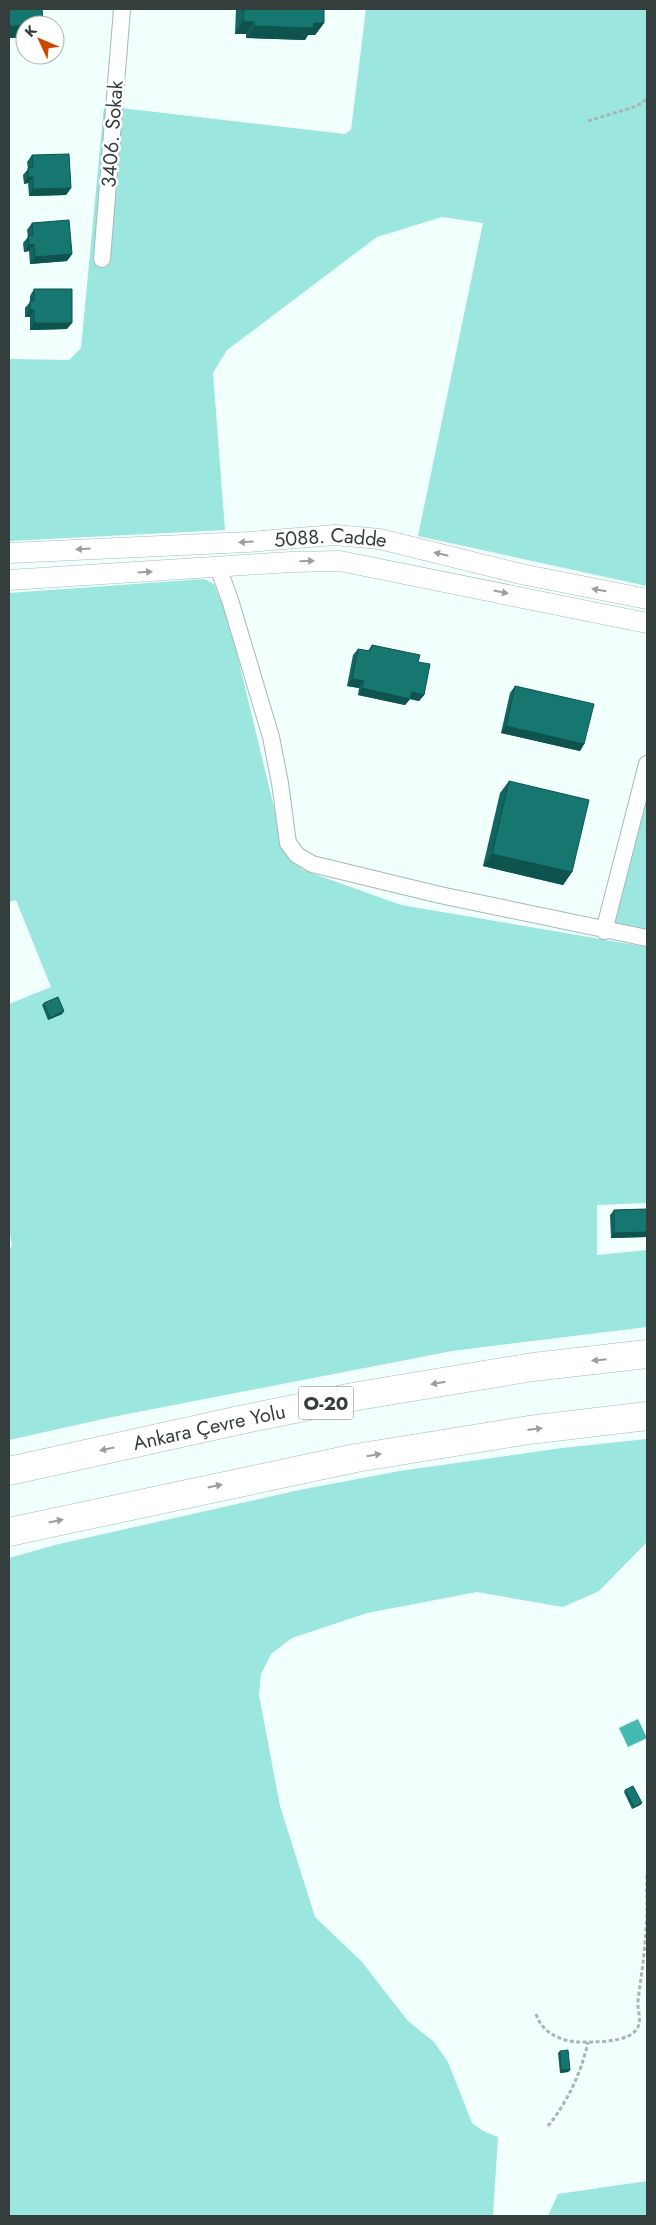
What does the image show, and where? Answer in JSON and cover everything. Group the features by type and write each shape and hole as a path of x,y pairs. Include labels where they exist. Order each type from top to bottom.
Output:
{"highway":[{"name":"Ankara Çevre Yolu","path":"9,1471 358,1396 532,1367 647,1354"},
{"path":"9,1532 356,1458 529,1430 647,1416"}],"street":[{"name":"3406. Sokak","path":"102,259 122,9"},
{"name":"5088. Cadde","path":"9,553 248,542 335,535 380,539 584,588 647,599"},
{"name":"5088. Cadde","path":"9,580 291,562 340,561 647,622"},
{"path":"218,567 230,600 271,737 280,783 288,843 297,855 312,864 440,896 647,938"},
{"path":"604,930 647,764"}],"path":[{"path":"588,121 637,106 647,99"},
{"path":"536,2014 540,2024 549,2033 562,2040 588,2042 626,2039 636,2031 640,2019 638,2004 646,1927 647,1874"},
{"path":"548,2126 556,2116 578,2074 588,2042"}],"shaded area":[{"path":"366,9 647,9 647,586 418,536 483,223 442,217 377,237 227,350 213,373 225,530 9,541 9,359 69,360 81,348 104,106 345,134 351,130"},
{"path":"204,579 214,584 229,621 285,853 303,870 401,905 647,947 647,1203 597,1205 597,1255 647,1250 647,1327 452,1351 112,1417 9,1440 9,1250 12,1245 9,1230 9,1004 51,987 16,900 9,902 9,593"},
{"path":"647,794 647,931 634,926 614,923"},
{"path":"647,1439 647,1542 599,1591 563,1607 477,1592 367,1613 292,1638 271,1654 261,1674 259,1695 280,1806 315,1917 362,1962 408,2021 434,2042 448,2062 472,2123 483,2131 498,2137 493,2216 9,2216 9,1558 55,1545 299,1490 400,1471 562,1448"},
{"path":"638,1719 647,1738 628,1747 619,1728"},
{"path":"647,2181 647,2216 548,2216 558,2194"}],"building":[{"path":"9,9 42,9 43,15 15,15 15,26 9,26"},
{"path":"244,9 324,9 324,23 314,23 313,28 254,26 254,22 243,21"},
{"path":"69,154 71,188 33,189 33,177 28,177 28,168 33,167 32,155"},
{"path":"69,220 72,254 35,257 34,244 29,245 28,236 33,235 32,223"},
{"path":"34,289 72,289 72,323 34,323 34,310 30,310 30,301 34,301"},
{"path":"372,645 420,655 418,662 430,664 424,695 412,692 410,699 362,688 364,681 352,679 358,649 370,651"},
{"path":"515,686 594,704 584,744 506,726"},
{"path":"509,781 589,800 572,872 492,854"},
{"path":"58,997 64,1011 50,1018 44,1003"},
{"path":"647,1209 647,1232 614,1233 614,1210"},
{"path":"633,1786 642,1803 634,1807 625,1790"},
{"path":"568,2050 570,2070 561,2070 560,2051"}]}
